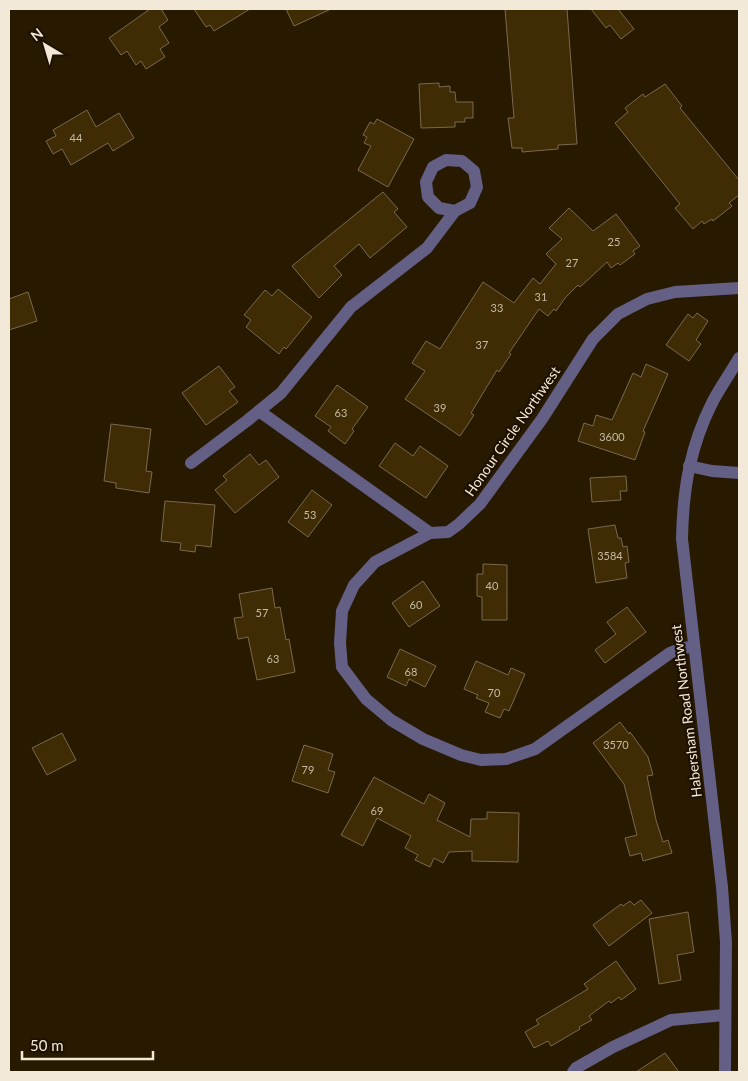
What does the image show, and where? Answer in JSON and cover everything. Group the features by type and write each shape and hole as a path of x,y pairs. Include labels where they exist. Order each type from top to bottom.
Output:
{"street":[{"path":"191,462 280,393 351,306 427,248 455,211 470,203 478,188 474,171 462,161 446,160 432,167 426,182 428,197 439,208 455,211"},
{"name":"Honour Circle Northwest","path":"693,647 682,648 670,653 535,749 506,759 481,760 461,756 422,739 391,720 366,699 342,667 340,643 342,612 354,585 375,562 430,533 448,532 480,504 542,419 593,339 618,314 647,298 675,292 739,288"},
{"name":"Habersham Road Northwest","path":"725,1072 726,942 722,887 682,539 683,500 689,466 700,431 713,400 739,358"},
{"path":"259,411 430,533"},
{"path":"689,466 712,472 739,473"},
{"path":"573,1072 576,1068 613,1047 671,1020 724,1015"}],"building":[{"path":"150,9 161,9 168,20 159,27 169,43 160,49 165,57 146,69 141,61 136,65 127,51 121,55 109,38"},
{"path":"194,9 250,9 214,31 210,25 206,27"},
{"path":"286,9 331,9 294,26"},
{"path":"505,9 567,9 577,144 558,145 558,149 522,152 522,148 512,148 508,118 514,118"},
{"path":"591,9 618,9 634,29 621,39 610,25 606,28"},
{"path":"439,83 439,87 450,86 450,92 455,92 456,102 473,102 473,118 465,118 465,122 455,122 455,127 421,128 419,84"},
{"path":"665,84 682,106 680,108 739,180 739,195 729,203 732,206 713,221 712,219 704,224 702,221 693,229 675,208 680,204 615,123 628,112 625,108 643,94 645,97"},
{"path":"87,110 96,127 119,113 134,138 113,151 108,143 71,165 62,149 53,154 46,141 56,136 53,130"},
{"path":"377,119 414,139 388,187 358,170 371,146 364,143 367,137 363,135 370,122 374,124"},
{"path":"383,192 398,209 394,212 407,227 370,258 359,244 334,266 342,275 319,298 292,266"},
{"path":"569,208 593,231 616,214 640,246 633,251 635,254 620,265 618,263 611,268 607,262 580,287 578,285 565,298 556,311 554,309 548,316 539,309 509,353 511,354 499,372 497,370 471,413 474,415 460,436 405,399 425,371 412,363 426,341 440,349 483,282 514,303 533,278 540,284 556,264 546,254 562,239 549,228"},
{"path":"278,289 312,317 286,349 284,347 279,354 246,327 251,320 244,315 265,290 272,296"},
{"path":"28,292 37,321 9,330 9,299"},
{"path":"697,313 708,321 696,340 701,344 689,361 666,345 688,314 693,318"},
{"path":"646,364 668,374 643,431 645,432 635,460 578,441 584,423 593,426 596,415 612,420 633,373 641,377"},
{"path":"219,366 235,387 229,391 238,402 206,425 182,393"},
{"path":"337,385 368,407 352,429 354,431 345,444 328,431 331,427 315,416"},
{"path":"111,424 151,429 146,471 152,472 149,493 116,488 116,483 104,481"},
{"path":"395,443 413,456 420,446 448,466 426,498 379,466"},
{"path":"250,454 259,465 266,460 279,477 235,513 215,490 227,480 223,476"},
{"path":"626,476 627,491 620,491 621,500 592,502 590,478"},
{"path":"312,490 332,505 308,537 288,522"},
{"path":"165,501 215,505 211,547 196,545 195,552 180,550 181,543 161,541"},
{"path":"615,525 618,538 621,538 623,547 627,546 629,562 625,563 627,578 596,583 588,529"},
{"path":"483,564 507,565 507,620 482,620 482,597 477,596 477,574 483,574"},
{"path":"423,581 440,606 409,627 392,603"},
{"path":"272,588 275,608 280,607 286,640 289,639 295,672 257,680 248,637 238,639 234,618 243,617 239,594"},
{"path":"627,607 646,632 605,663 595,650 616,634 607,622"},
{"path":"400,649 436,666 425,687 409,679 406,686 387,677"},
{"path":"476,661 508,675 511,668 525,674 509,711 504,709 500,718 485,712 489,703 476,698 478,695 464,689"},
{"path":"620,722 629,734 630,732 648,757 653,775 647,776 656,820 663,842 668,840 672,853 643,861 641,853 630,856 625,838 637,835 624,784 593,743"},
{"path":"62,733 76,760 47,775 32,748"},
{"path":"304,745 333,754 328,770 335,772 328,793 292,781"},
{"path":"374,777 424,804 429,794 445,803 437,820 470,837 471,819 487,819 487,812 519,813 518,862 472,861 472,851 449,852 443,863 434,858 430,867 415,860 418,855 405,848 411,836 377,818 363,846 341,835"},
{"path":"641,900 652,913 609,946 593,925 621,904 623,906 630,901 634,905"},
{"path":"688,912 694,952 677,955 681,980 659,984 649,919"},
{"path":"616,961 636,989 621,1000 619,997 611,1003 609,1001 589,1016 592,1020 551,1046 548,1041 534,1048 525,1032 539,1024 536,1020 588,989 584,984"},
{"path":"665,1053 679,1072 636,1072"}]}
